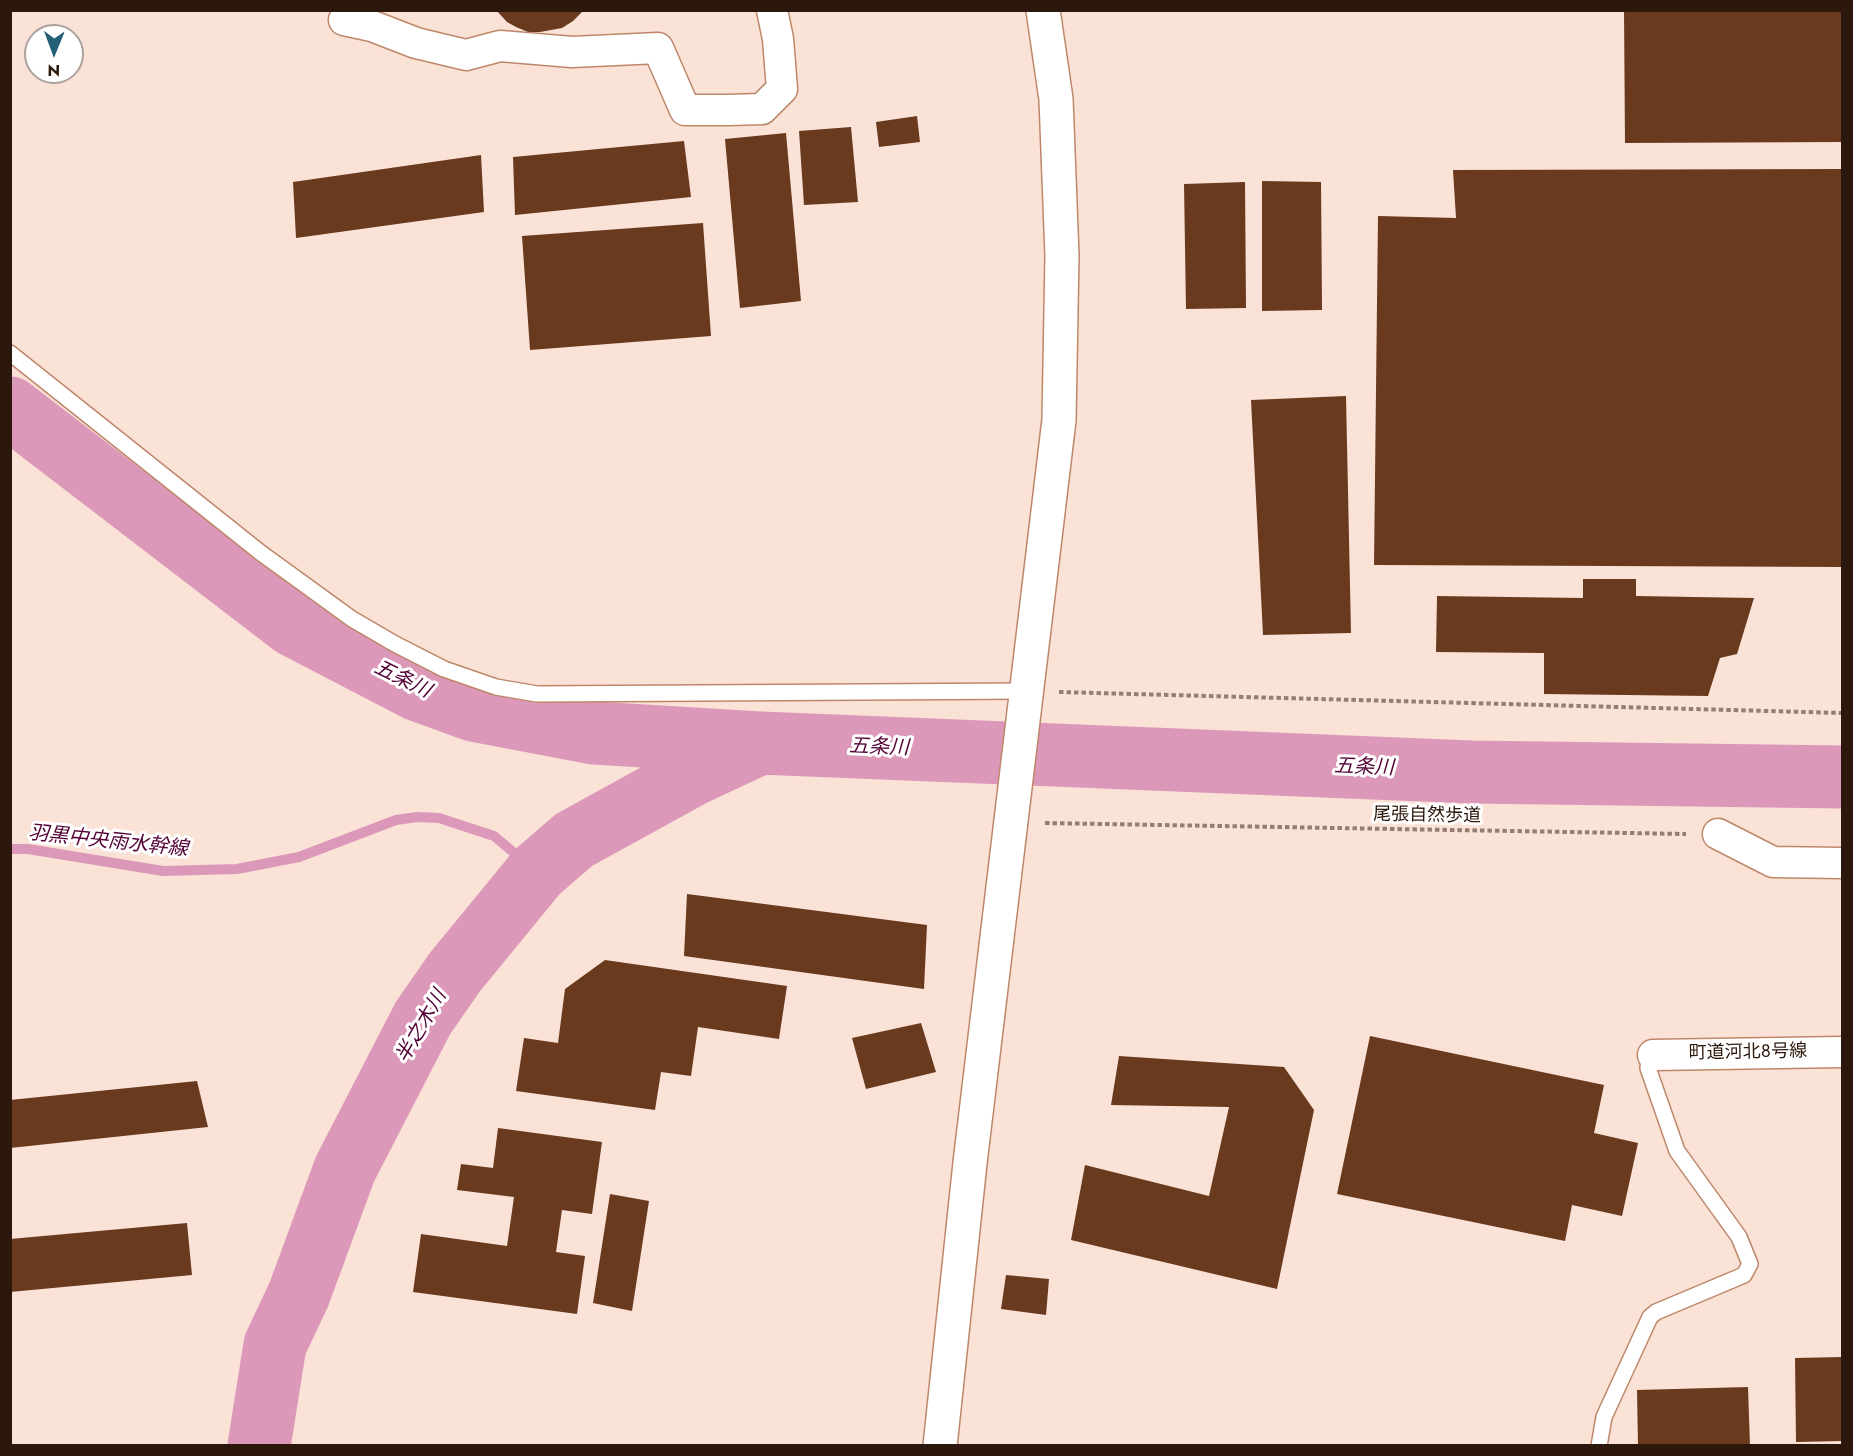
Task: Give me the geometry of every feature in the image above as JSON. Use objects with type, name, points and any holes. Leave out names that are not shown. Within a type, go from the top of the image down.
[{"type":"street","points":[[344,20],[372,26],[416,43],[466,54],[500,46],[572,52],[658,48],[685,110],[728,110],[762,109],[782,89],[778,39],[772,10]]},
{"type":"street","points":[[940,1446],[971,1152],[1059,420],[1062,256],[1057,110],[1043,10]]},
{"type":"street","points":[[1718,834],[1773,862],[1842,863]]},
{"type":"street","name":"町道河北８号線","points":[[1653,1055],[1842,1052]]},
{"type":"lane","points":[[10,353],[261,553],[352,619],[444,669],[496,687],[537,694],[1026,691]]},
{"type":"lane","points":[[1599,1446],[1604,1417],[1650,1317],[1656,1312],[1744,1275],[1750,1264],[1739,1237],[1677,1151],[1648,1068],[1649,1059],[1653,1055]]},
{"type":"path","points":[[1026,691],[1842,713]]},
{"type":"path","name":"尾張自然歩道","points":[[1011,823],[1718,834]]},
{"type":"building","points":[[496,10],[584,10],[562,28],[528,32],[507,22]]},
{"type":"building","points":[[1624,10],[1842,10],[1842,142],[1625,143]]},
{"type":"building","points":[[917,116],[920,142],[879,147],[876,122]]},
{"type":"building","points":[[851,127],[858,202],[804,205],[799,131]]},
{"type":"building","points":[[786,133],[801,301],[740,308],[725,139]]},
{"type":"building","points":[[684,141],[691,197],[515,215],[513,157]]},
{"type":"building","points":[[481,155],[484,212],[296,238],[293,182]]},
{"type":"building","points":[[1842,169],[1842,567],[1374,565],[1378,216],[1456,218],[1453,170]]},
{"type":"building","points":[[1262,181],[1321,182],[1322,310],[1262,311]]},
{"type":"building","points":[[1245,182],[1246,308],[1186,309],[1184,184]]},
{"type":"building","points":[[703,223],[711,336],[530,350],[522,236]]},
{"type":"building","points":[[1346,396],[1351,633],[1263,635],[1251,400]]},
{"type":"building","points":[[1583,579],[1636,579],[1636,596],[1754,598],[1737,654],[1720,658],[1708,696],[1544,694],[1544,653],[1436,652],[1437,596],[1583,598]]},
{"type":"building","points":[[687,894],[927,925],[924,989],[684,956]]},
{"type":"building","points":[[605,960],[787,986],[779,1039],[698,1027],[691,1076],[661,1072],[655,1110],[516,1091],[524,1038],[558,1043],[565,989]]},
{"type":"building","points":[[921,1023],[936,1072],[866,1089],[852,1038]]},
{"type":"building","points":[[1370,1036],[1604,1085],[1594,1133],[1638,1143],[1622,1216],[1572,1205],[1565,1241],[1337,1194]]},
{"type":"building","points":[[1119,1056],[1284,1067],[1314,1110],[1277,1289],[1071,1240],[1085,1165],[1209,1196],[1229,1107],[1111,1105]]},
{"type":"building","points":[[197,1081],[208,1127],[10,1148],[10,1100]]},
{"type":"building","points":[[498,1128],[602,1142],[592,1214],[562,1210],[556,1252],[585,1256],[577,1314],[413,1292],[421,1234],[507,1246],[514,1197],[457,1190],[461,1164],[493,1168]]},
{"type":"building","points":[[610,1194],[649,1201],[632,1311],[593,1303]]},
{"type":"building","points":[[187,1223],[192,1275],[10,1292],[10,1239]]},
{"type":"building","points":[[1006,1275],[1049,1279],[1046,1315],[1001,1309]]},
{"type":"building","points":[[1842,1357],[1842,1441],[1796,1442],[1795,1358]]},
{"type":"building","points":[[1748,1387],[1750,1446],[1638,1446],[1637,1390]]},
{"type":"waterway","name":"五条川","points":[[10,408],[293,625],[418,690],[473,710],[594,733],[760,743],[1471,772],[1842,777]]},
{"type":"waterway","name":"半之木川","points":[[259,1446],[275,1345],[299,1294],[345,1169],[423,1018],[455,972],[537,872],[574,840],[694,774],[754,746]]},
{"type":"waterway","name":"羽黒中央雨水幹線","points":[[10,849],[28,849],[163,871],[237,869],[299,857],[396,820],[417,817],[439,818],[494,836],[537,872]]}]
